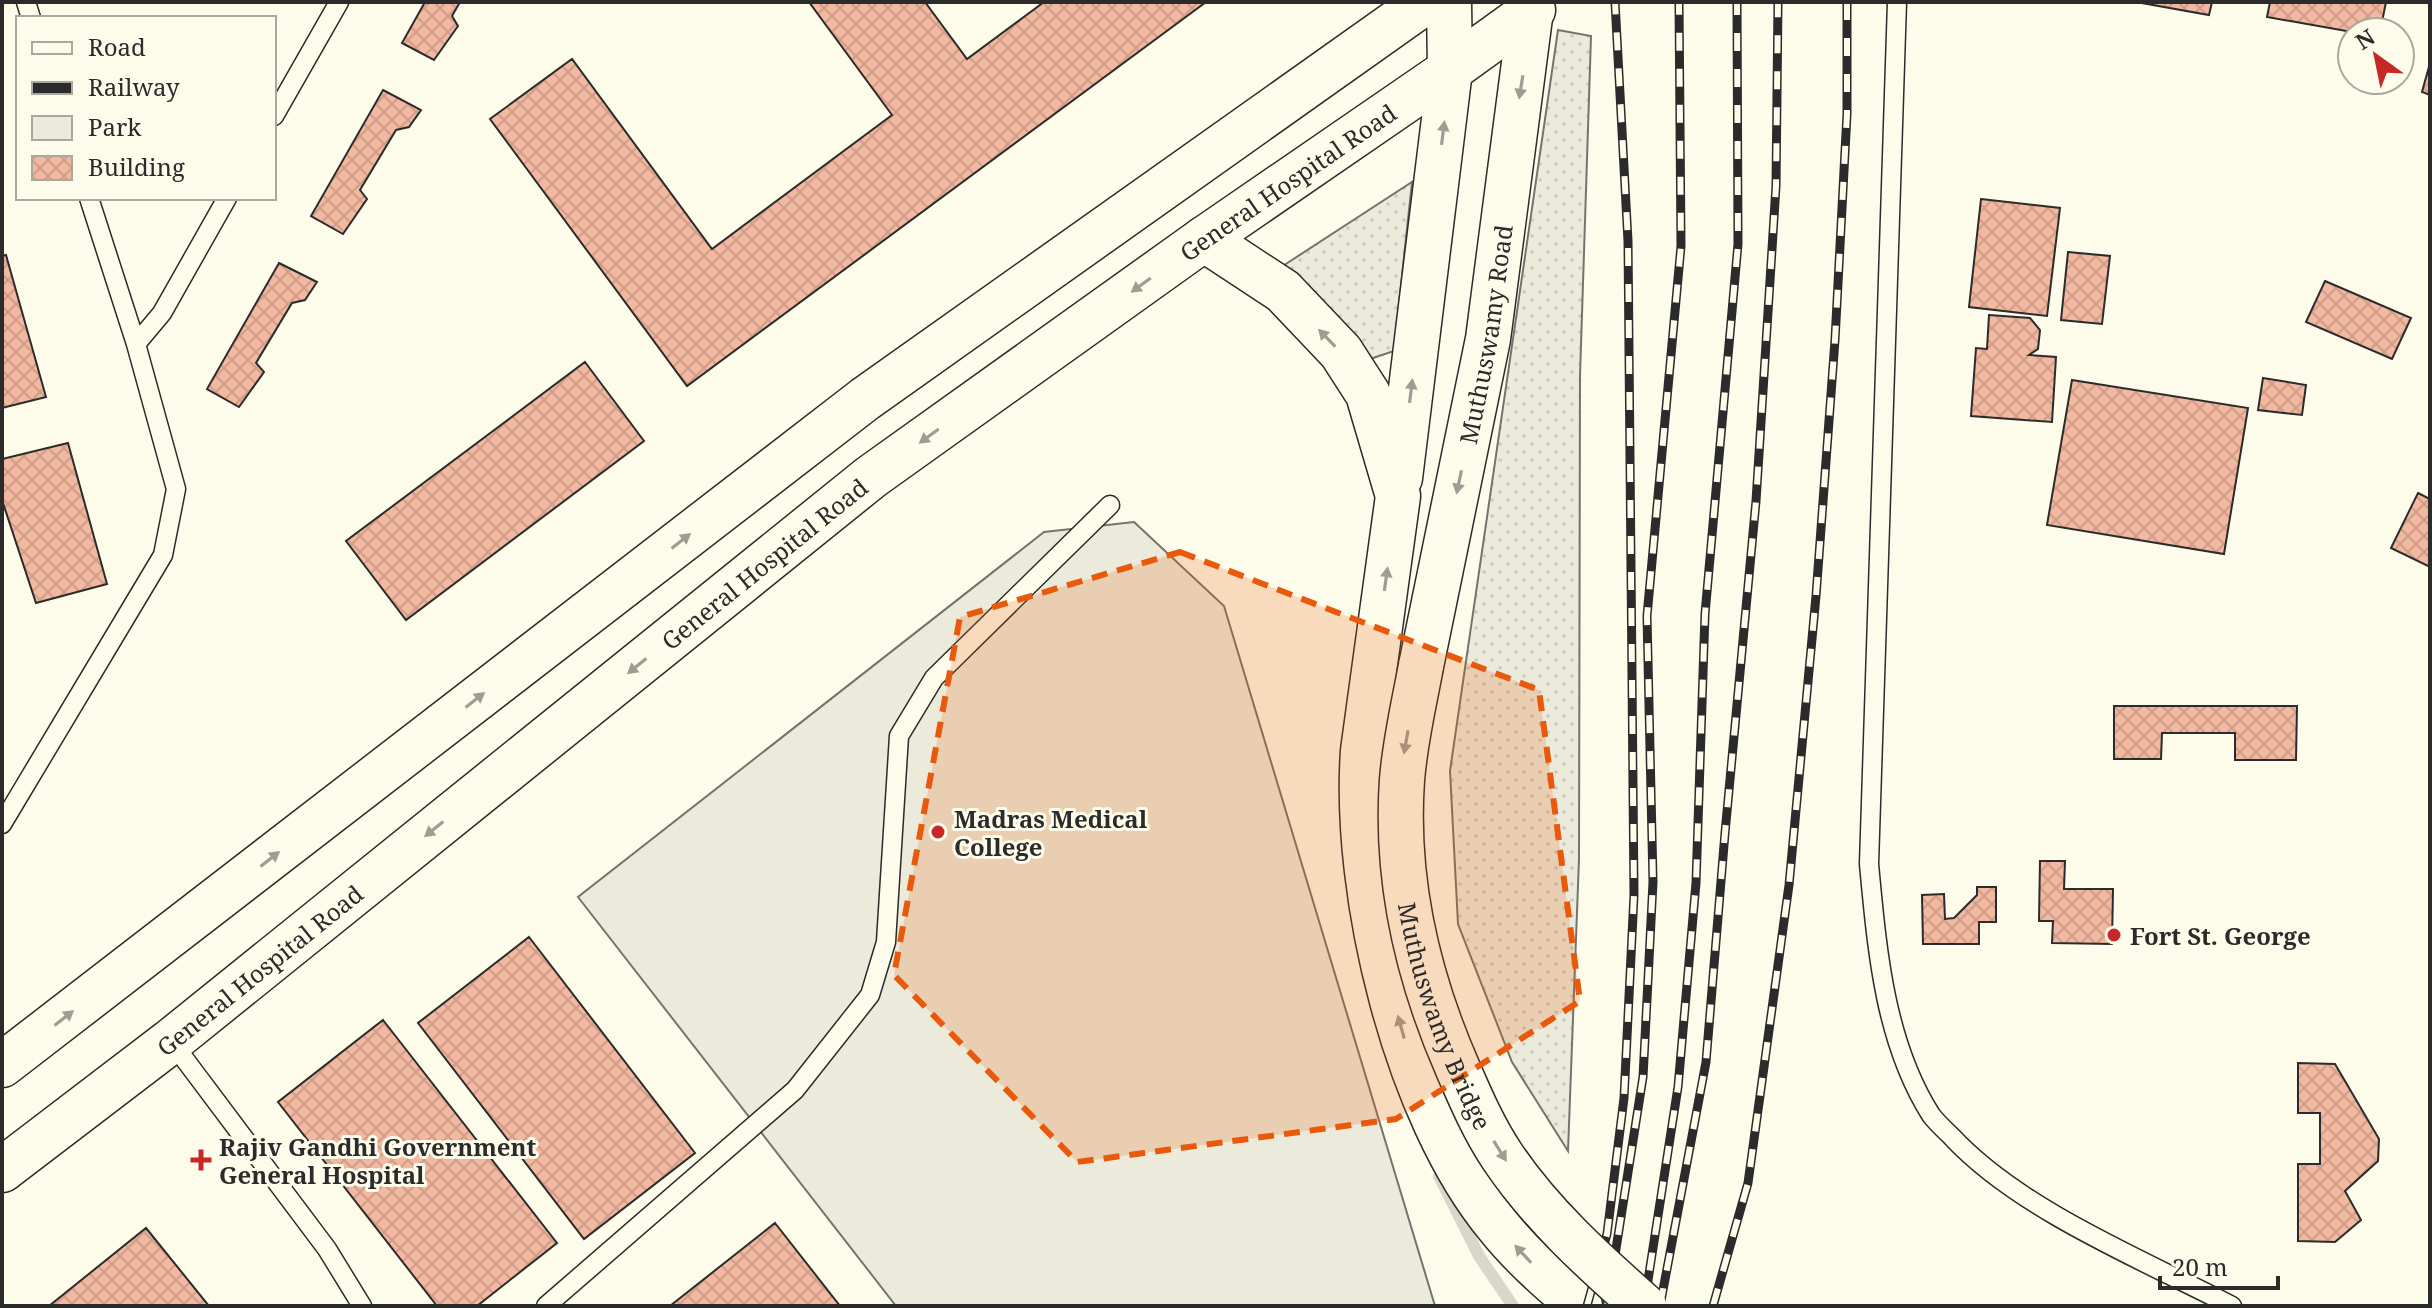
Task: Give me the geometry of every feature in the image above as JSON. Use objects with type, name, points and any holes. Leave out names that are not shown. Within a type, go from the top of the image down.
[{"type":"main road","points":[[2,1065],[865,399],[1425,2]]},
{"type":"main road","points":[[1398,496],[1450,70],[1449,2]]},
{"type":"main road","name":"General Hospital Road","points":[[2,1170],[171,1041],[871,477],[1204,239],[1450,70],[1523,5]]},
{"type":"main road","name":"Muthuswamy Road","points":[[1421,666],[1488,339],[1509,168],[1523,5]]},
{"type":"main road","points":[[1204,239],[1283,291],[1341,352],[1368,394],[1398,496]]},
{"type":"main road","name":"Muthuswamy Bridge","points":[[1398,496],[1363,751],[1360,805],[1368,885],[1377,934],[1407,1046],[1432,1111],[1469,1187],[1497,1226],[1536,1268],[1580,1306]]},
{"type":"main road","name":"Muthuswamy Bridge","points":[[1421,666],[1405,751],[1402,845],[1411,923],[1434,1009],[1472,1103],[1501,1155],[1533,1197],[1644,1306]]},
{"type":"lane","points":[[276,112],[339,2]]},
{"type":"lane","points":[[1897,2],[1869,864],[1878,958],[1892,1020],[1911,1076],[1932,1117],[1964,1151],[2004,1183],[2069,1223],[2232,1306]]},
{"type":"lane","points":[[2,824],[163,555],[176,489],[136,344],[90,200]]},
{"type":"lane","points":[[136,344],[162,313],[226,200]]},
{"type":"lane","points":[[546,1306],[795,1090],[870,995],[886,942],[899,736],[934,678],[1110,505]]},
{"type":"lane","points":[[171,1041],[327,1249],[362,1306]]},
{"type":"highlighted area","points":[[1180,552],[1539,690],[1580,1001],[1396,1119],[1077,1162],[894,975],[960,617]]},
{"type":"green space","points":[[1558,30],[1591,36],[1580,376],[1579,859],[1568,1151],[1512,1062],[1458,924],[1450,771]]},
{"type":"green space","points":[[1412,182],[1394,351],[1370,359],[1272,273]]},
{"type":"green space","points":[[1134,522],[1224,606],[1435,1306],[896,1306],[578,897],[1044,532]]},
{"type":"building","points":[[425,2],[460,2],[452,16],[458,26],[434,60],[402,43]]},
{"type":"building","points":[[809,2],[925,2],[967,59],[1044,2],[1206,2],[687,386],[490,119],[572,59],[712,249],[892,115]]},
{"type":"building","points":[[2136,2],[2212,2],[2209,15]]},
{"type":"building","points":[[2270,2],[2386,2],[2383,16],[2336,16],[2336,29],[2267,17]]},
{"type":"building","points":[[2430,63],[2430,95],[2422,92]]},
{"type":"building","points":[[383,90],[421,110],[409,127],[396,130],[360,190],[367,199],[343,234],[311,216]]},
{"type":"building","points":[[1981,199],[2060,208],[2047,316],[1969,307]]},
{"type":"building","points":[[2068,252],[2110,256],[2102,324],[2061,320]]},
{"type":"building","points":[[6,255],[46,397],[2,408],[2,256]]},
{"type":"building","points":[[279,263],[317,282],[305,300],[292,303],[256,363],[264,372],[239,407],[207,389]]},
{"type":"building","points":[[2325,281],[2411,318],[2392,359],[2306,322]]},
{"type":"building","points":[[1989,315],[2030,318],[2040,330],[2038,349],[2029,355],[2056,357],[2052,422],[1971,416],[1976,348],[1987,349]]},
{"type":"building","points":[[585,362],[644,441],[406,620],[346,541]]},
{"type":"building","points":[[2263,378],[2306,385],[2302,415],[2258,410]]},
{"type":"building","points":[[2072,380],[2248,408],[2224,554],[2047,525]]},
{"type":"building","points":[[68,443],[107,584],[36,603],[2,500],[2,459]]},
{"type":"building","points":[[2418,493],[2430,499],[2430,567],[2391,548]]},
{"type":"building","points":[[2114,706],[2297,706],[2296,760],[2235,760],[2235,733],[2162,733],[2161,759],[2114,759]]},
{"type":"building","points":[[2040,861],[2065,861],[2064,889],[2113,889],[2112,944],[2052,943],[2053,921],[2039,921]]},
{"type":"building","points":[[1977,887],[1996,887],[1996,922],[1979,922],[1979,944],[1923,944],[1922,895],[1944,894],[1945,919],[1954,918],[1977,895]]},
{"type":"building","points":[[529,937],[695,1153],[584,1239],[418,1023]]},
{"type":"building","points":[[383,1020],[557,1243],[477,1306],[437,1306],[278,1102]]},
{"type":"building","points":[[2298,1063],[2335,1064],[2379,1139],[2378,1161],[2345,1191],[2361,1220],[2335,1242],[2298,1241],[2298,1164],[2320,1164],[2320,1113],[2298,1113]]},
{"type":"building","points":[[775,1223],[840,1306],[670,1306]]},
{"type":"building","points":[[146,1228],[209,1306],[49,1306]]},
{"type":"waterway","points":[[1439,1176],[1479,1256],[1513,1306]]},
{"type":"railway","points":[[1587,1306],[1607,1234],[1624,1098],[1634,895],[1628,241],[1615,2]]},
{"type":"railway","points":[[1607,1306],[1643,1077],[1653,882],[1647,616],[1681,246],[1679,2]]},
{"type":"railway","points":[[1644,1306],[1678,1087],[1696,883],[1705,614],[1738,244],[1737,2]]},
{"type":"railway","points":[[1660,1306],[1706,1062],[1756,501],[1776,186],[1778,2]]},
{"type":"railway","points":[[1713,1306],[1748,1183],[1789,885],[1816,596],[1835,340],[1847,114],[1847,2]]},
{"type":"place","name":"Madras Medical College","points":[[938,832]]},
{"type":"place","name":"Fort St. George","points":[[2114,935]]},
{"type":"place","name":"Rajiv Gandhi Government General Hospital","points":[[201,1160]]}]
